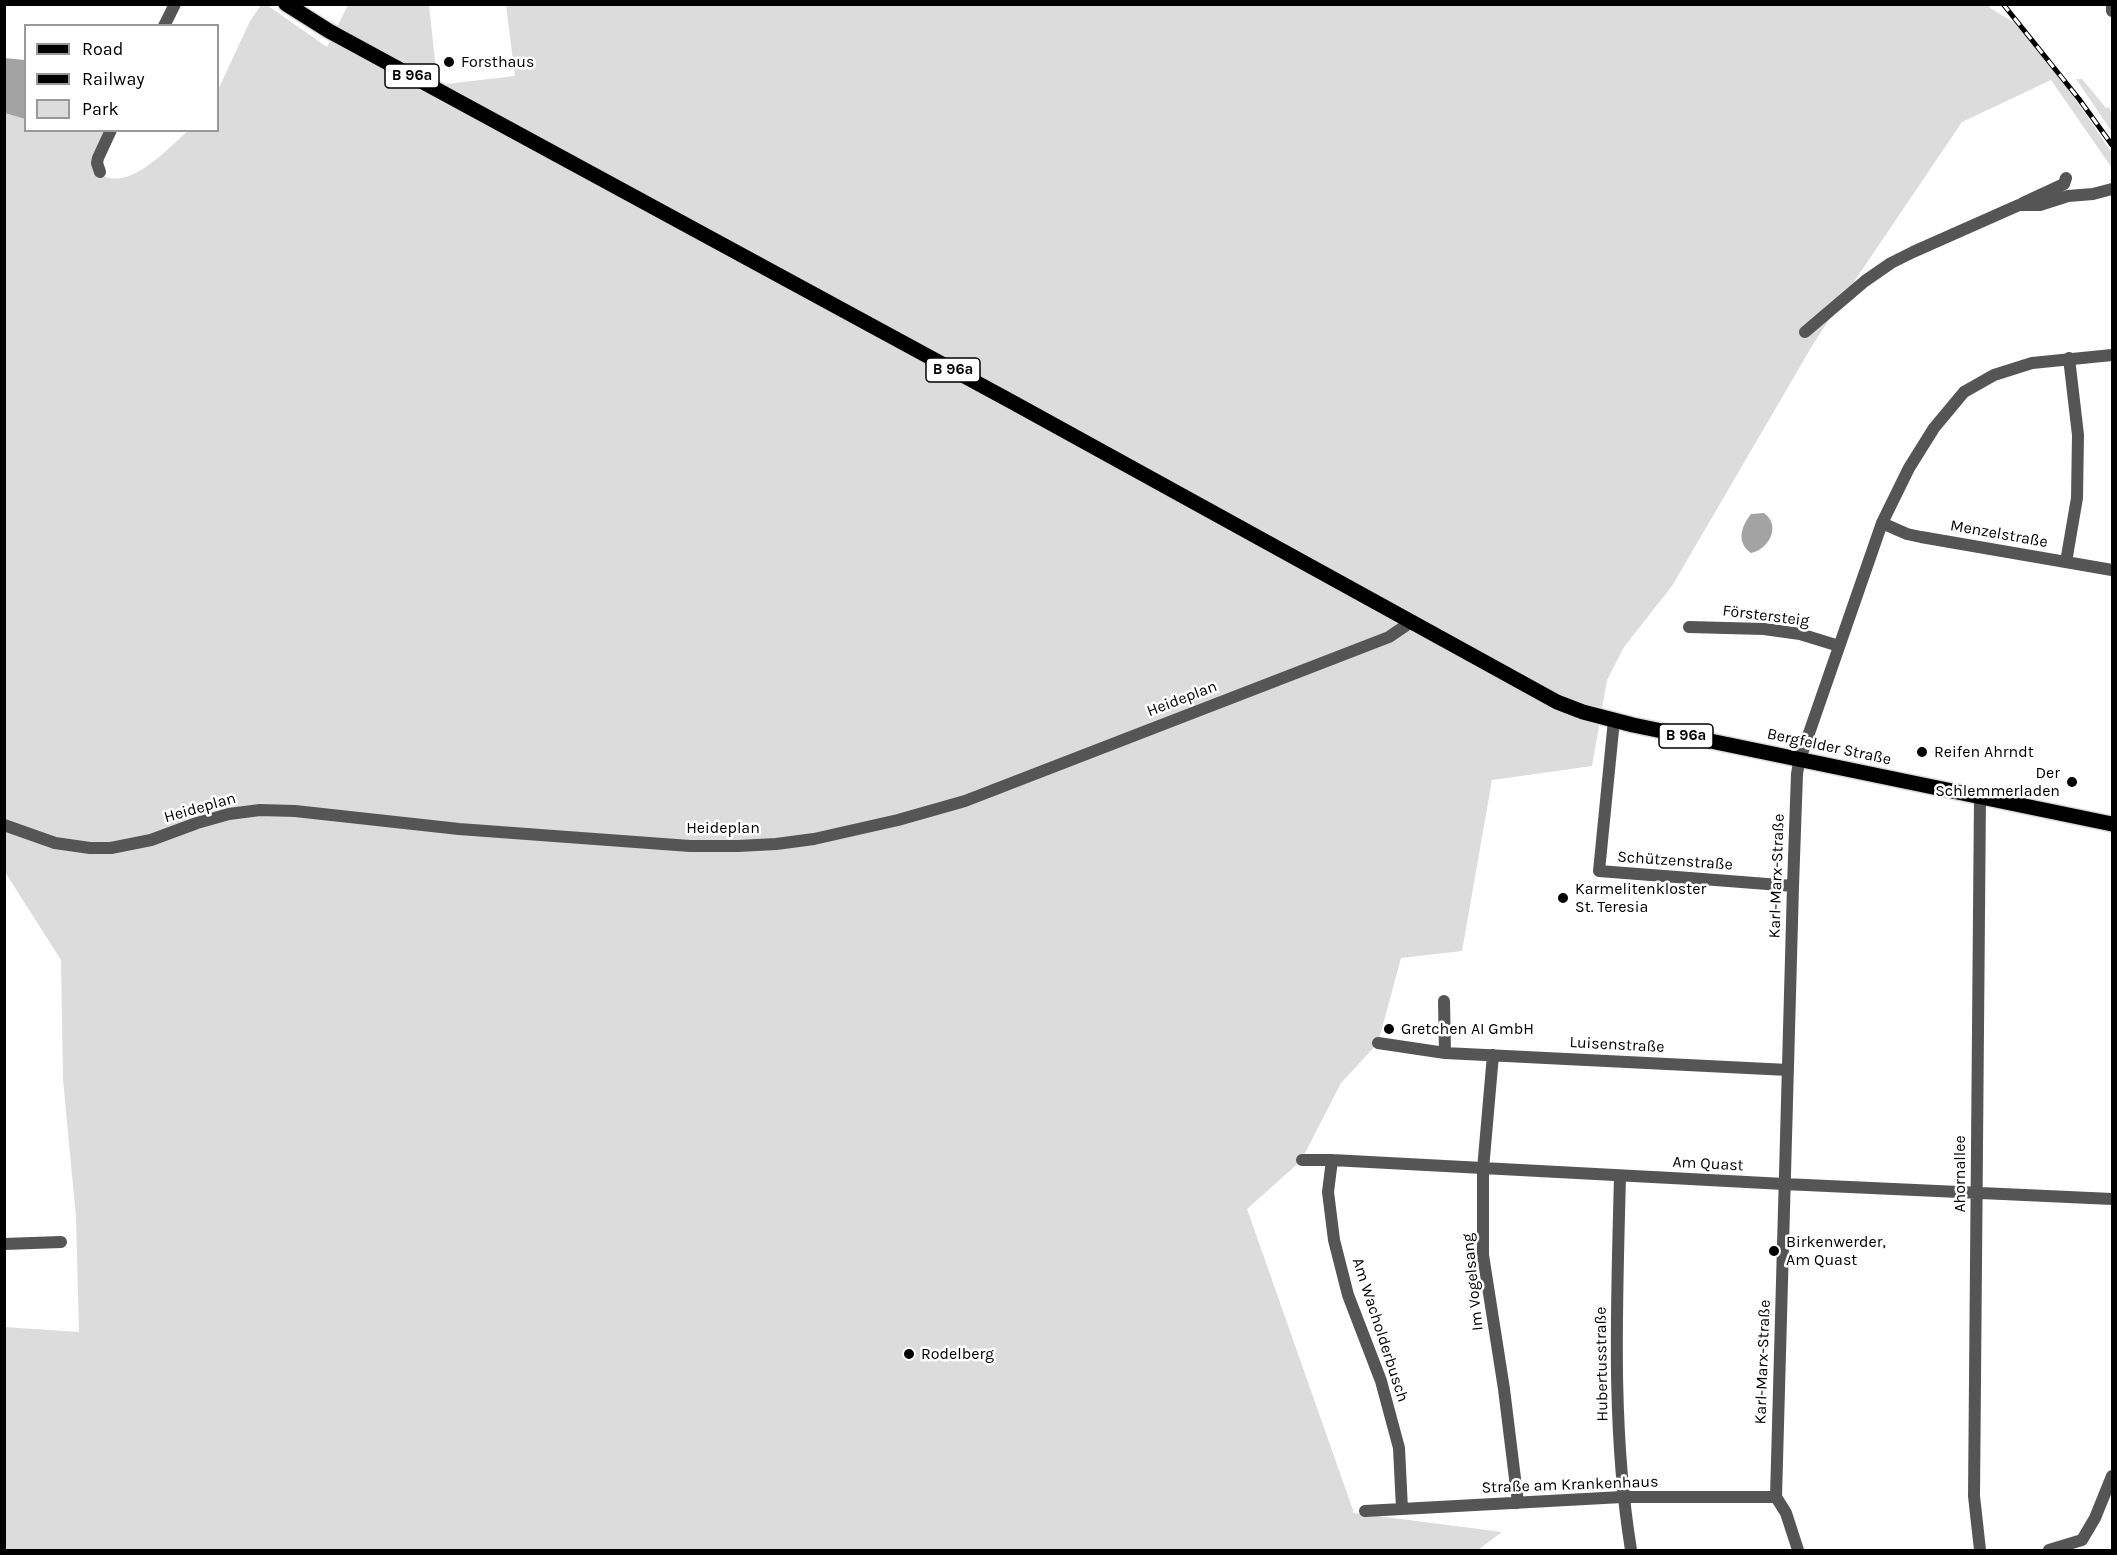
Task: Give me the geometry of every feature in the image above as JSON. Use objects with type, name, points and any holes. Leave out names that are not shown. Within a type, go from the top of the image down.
[{"type":"main road","name":"B 96a","points":[[286,4],[329,31],[1034,413],[1411,622]]},
{"type":"main road","name":"Bergfelder Straße","points":[[1411,622],[1542,695],[1573,709],[1614,720],[2112,824]]},
{"type":"street","points":[[165,24],[175,4]]},
{"type":"street","points":[[2112,4],[2112,11]]},
{"type":"street","points":[[100,172],[97,163],[110,132]]},
{"type":"street","points":[[1805,332],[1865,281],[1891,263],[2064,184],[2066,178]]},
{"type":"street","points":[[2019,205],[2040,205],[2068,196],[2093,194],[2112,189]]},
{"type":"street","name":"Karl-Marx-Straße","points":[[1798,1551],[1786,1513],[1776,1497],[1793,886],[1797,771],[1800,759],[1882,523],[1909,468],[1934,428],[1964,392],[1994,375],[2032,363],[2112,355]]},
{"type":"street","points":[[2066,562],[2077,498],[2078,435],[2069,358]]},
{"type":"street","name":"Menzelstraße","points":[[1882,523],[1907,534],[1921,537],[2112,570]]},
{"type":"street","name":"Heideplan","points":[[4,825],[55,843],[90,848],[134,844],[196,822],[260,810],[295,811],[459,829],[690,846],[747,846],[814,839],[898,820],[965,801],[1389,638],[1411,622]]},
{"type":"street","name":"Förstersteig","points":[[1689,627],[1764,629],[1800,634],[1839,646]]},
{"type":"street","name":"Schützenstraße","points":[[1614,720],[1599,872],[1793,886]]},
{"type":"street","name":"Ahornallee","points":[[1980,796],[1974,1496],[1980,1551]]},
{"type":"street","points":[[1444,1001],[1444,1053]]},
{"type":"street","name":"Luisenstraße","points":[[1378,1043],[1444,1053],[1788,1070]]},
{"type":"street","name":"Im Vogelsang","points":[[1493,1055],[1484,1169],[1483,1255],[1504,1389],[1518,1503]]},
{"type":"street","name":"Am Quast","points":[[1302,1160],[2112,1199]]},
{"type":"street","name":"Am Wacholderbusch","points":[[1332,1160],[1328,1192],[1334,1240],[1348,1295],[1381,1380],[1399,1448],[1402,1509]]},
{"type":"street","name":"Hubertusstraße","points":[[1620,1176],[1617,1337],[1622,1497],[1631,1551]]},
{"type":"street","points":[[4,1244],[61,1242]]},
{"type":"street","points":[[2049,1551],[2082,1539],[2095,1518],[2112,1476]]},
{"type":"street","name":"Straße am Krankenhaus","points":[[1365,1511],[1622,1497],[1776,1497]]},
{"type":"green space","points":[[1987,4],[2017,24],[2059,75],[2112,153],[2112,168],[2051,80],[1962,122],[1812,346],[1672,586],[1624,647],[1607,680],[1592,766],[1492,780],[1462,951],[1401,958],[1378,1043],[1341,1083],[1305,1153],[1295,1166],[1247,1209],[1354,1513],[1502,1532],[1478,1550],[5,1550],[4,1327],[79,1332],[76,1217],[63,1079],[61,960],[5,872],[5,113],[24,119],[24,132],[111,132],[98,158],[104,176],[115,179],[126,177],[149,165],[187,132],[219,132],[219,88],[250,21],[261,5],[267,5],[327,47],[348,5],[429,5],[437,79],[446,84],[515,76],[506,5]]},
{"type":"green space","points":[[2076,79],[2082,79],[2106,108],[2109,107],[2112,115],[2112,132]]},
{"type":"shaded area","points":[[4,58],[24,60],[24,119],[5,113]]},
{"type":"shaded area","points":[[1764,513],[1772,524],[1771,536],[1763,547],[1751,553],[1743,544],[1743,529],[1751,514]]},
{"type":"railway","points":[[2003,4],[2079,99],[2112,145]]},
{"type":"place","name":"Forsthaus","points":[[449,62]]},
{"type":"place","name":"Reifen Ahrndt","points":[[1922,752]]},
{"type":"place","name":"Der Schlemmerladen","points":[[2072,782]]},
{"type":"place","name":"Karmelitenkloster St. Teresia","points":[[1563,898]]},
{"type":"place","name":"Gretchen AI GmbH","points":[[1389,1029]]},
{"type":"place","name":"Birkenwerder, Am Quast","points":[[1774,1251]]},
{"type":"place","name":"Rodelberg","points":[[909,1354]]}]
